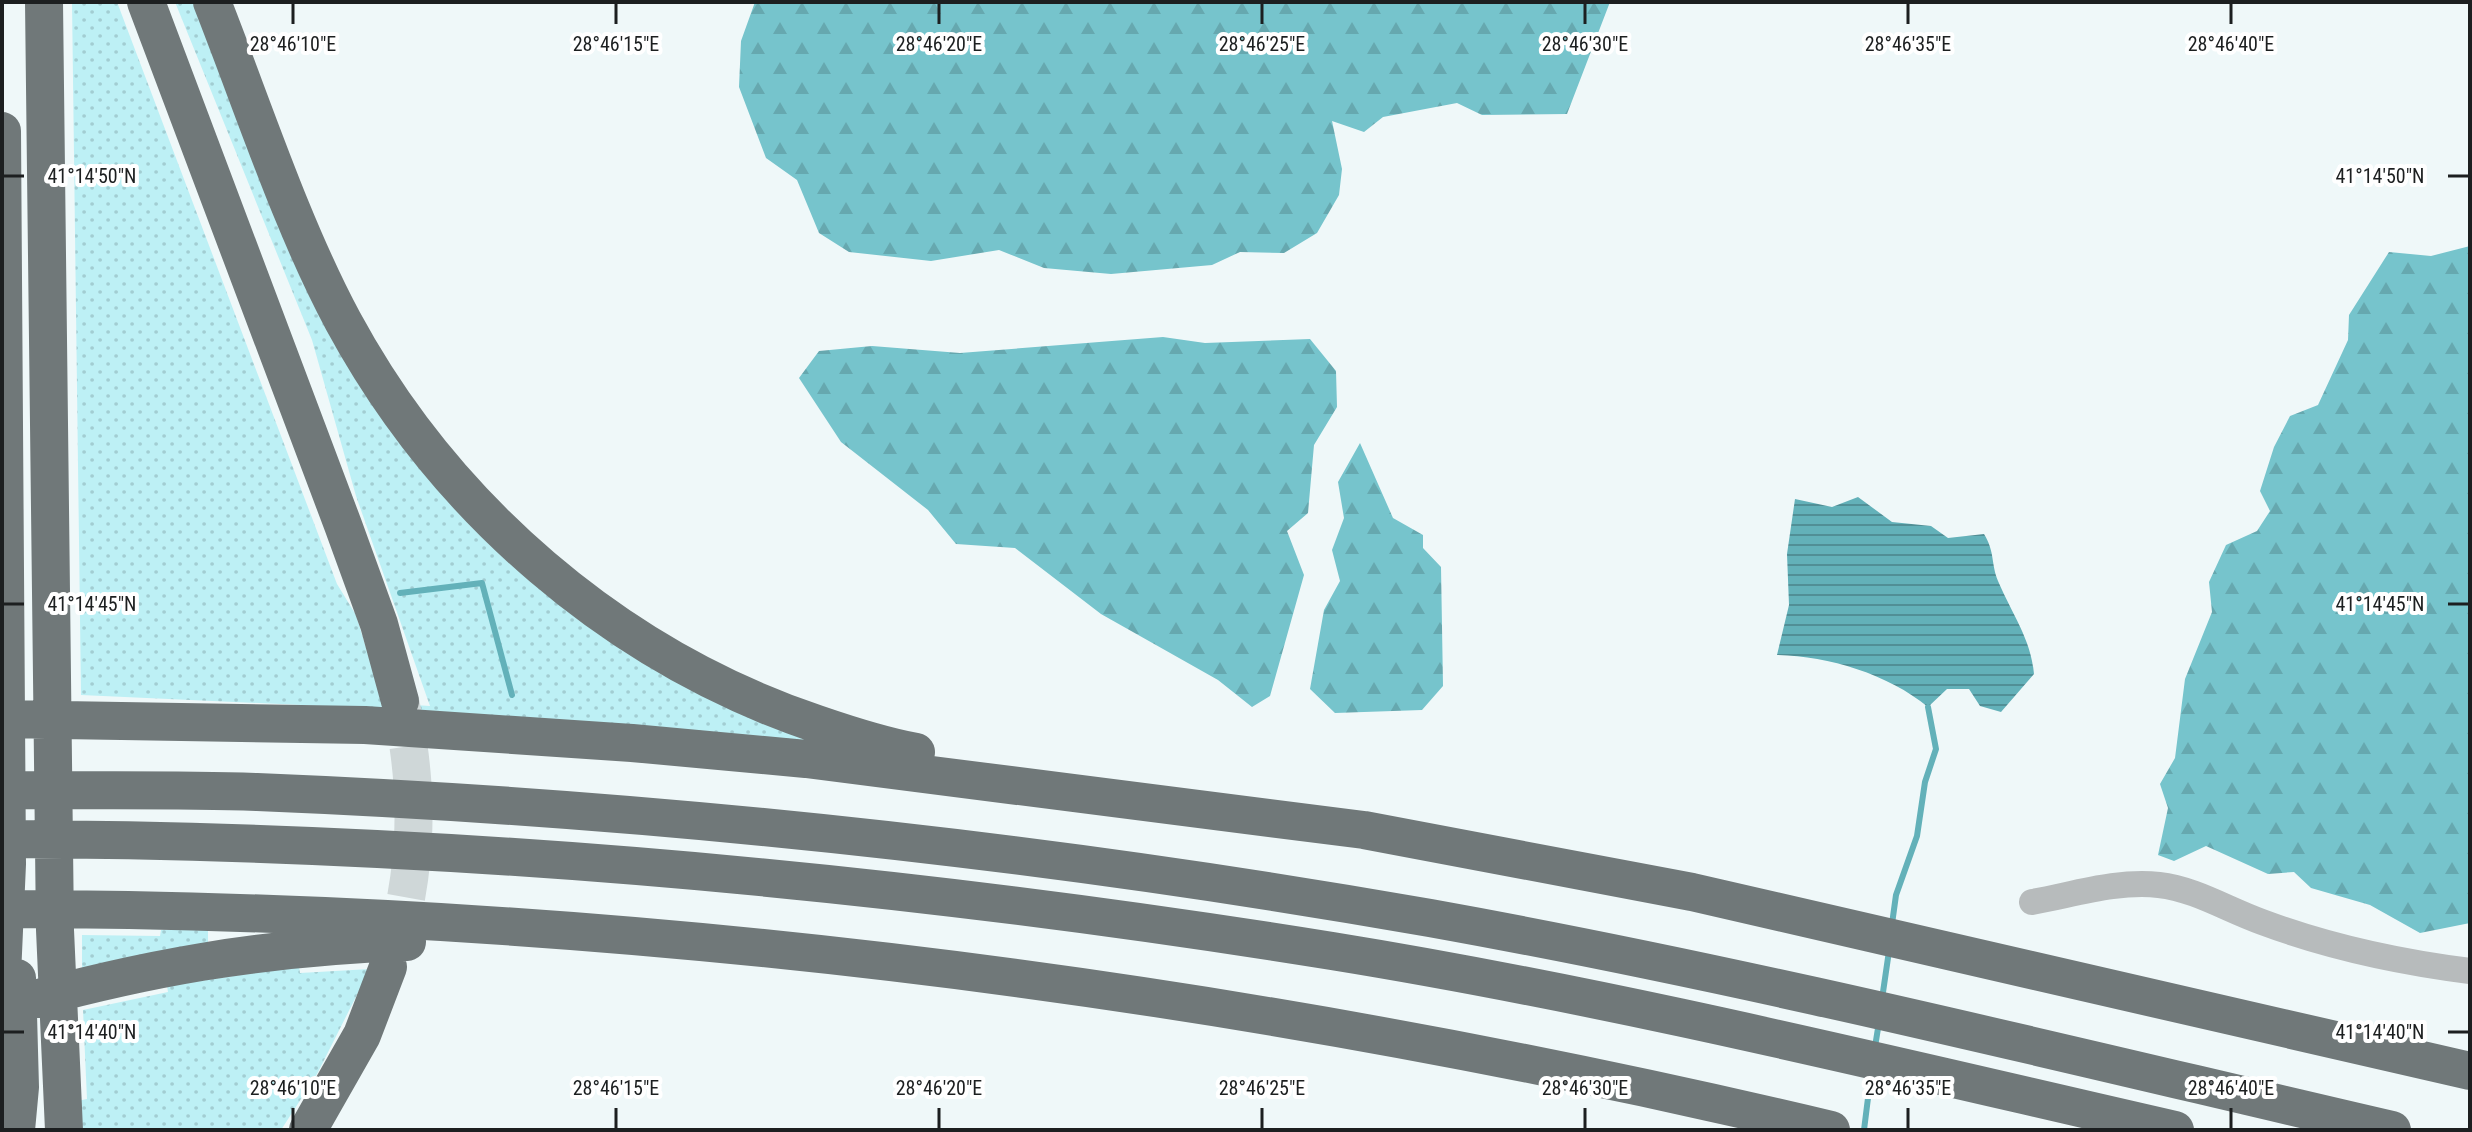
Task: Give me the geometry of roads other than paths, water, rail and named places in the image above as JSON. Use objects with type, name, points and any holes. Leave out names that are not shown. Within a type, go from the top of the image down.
[{"type":"highway","points":[[44,2],[57,1020],[64,1130]]},
{"type":"highway","points":[[146,2],[379,624],[400,701]]},
{"type":"highway","points":[[212,2],[322,277],[373,371],[437,462],[513,542],[569,590],[651,645],[731,690],[851,735],[907,750],[1267,807],[1364,830],[1692,892],[2470,1071]]},
{"type":"highway","points":[[2,131],[2,975]]},
{"type":"highway","points":[[2,719],[365,725],[806,759],[1364,830]]},
{"type":"highway","points":[[2,790],[349,797],[714,822],[1060,860],[1346,904],[1631,958],[2392,1130]]},
{"type":"highway","points":[[4,851],[138,841],[432,849],[748,873],[1027,905],[1335,952],[1642,1009],[2175,1130]]},
{"type":"highway","points":[[4,851],[17,959],[20,1087],[16,1130]]},
{"type":"highway","points":[[2,909],[140,910],[526,927],[833,957],[1006,978],[1320,1027],[1624,1084],[1831,1130]]},
{"type":"highway","points":[[2,1008],[137,973],[284,949],[406,942],[685,957],[833,957]]},
{"type":"highway","points":[[308,1130],[362,1035],[388,967]]},
{"type":"highway","points":[[53,1130],[52,1043],[57,1020]]},
{"type":"street","points":[[2032,902],[2133,884],[2156,884],[2192,893],[2262,923],[2394,961],[2470,971]]},
{"type":"waterway","points":[[400,593],[482,583],[512,695]]},
{"type":"waterway","points":[[1892,924],[1896,895],[1917,836],[1925,782],[1936,749],[1928,707]]},
{"type":"waterway","points":[[1882,999],[1889,951]]},
{"type":"waterway","points":[[1875,1047],[1879,1022]]},
{"type":"waterway","points":[[1864,1130],[1871,1074]]},
{"type":"tunnel","points":[[393,953],[407,890],[413,828],[411,765],[400,701]]}]
